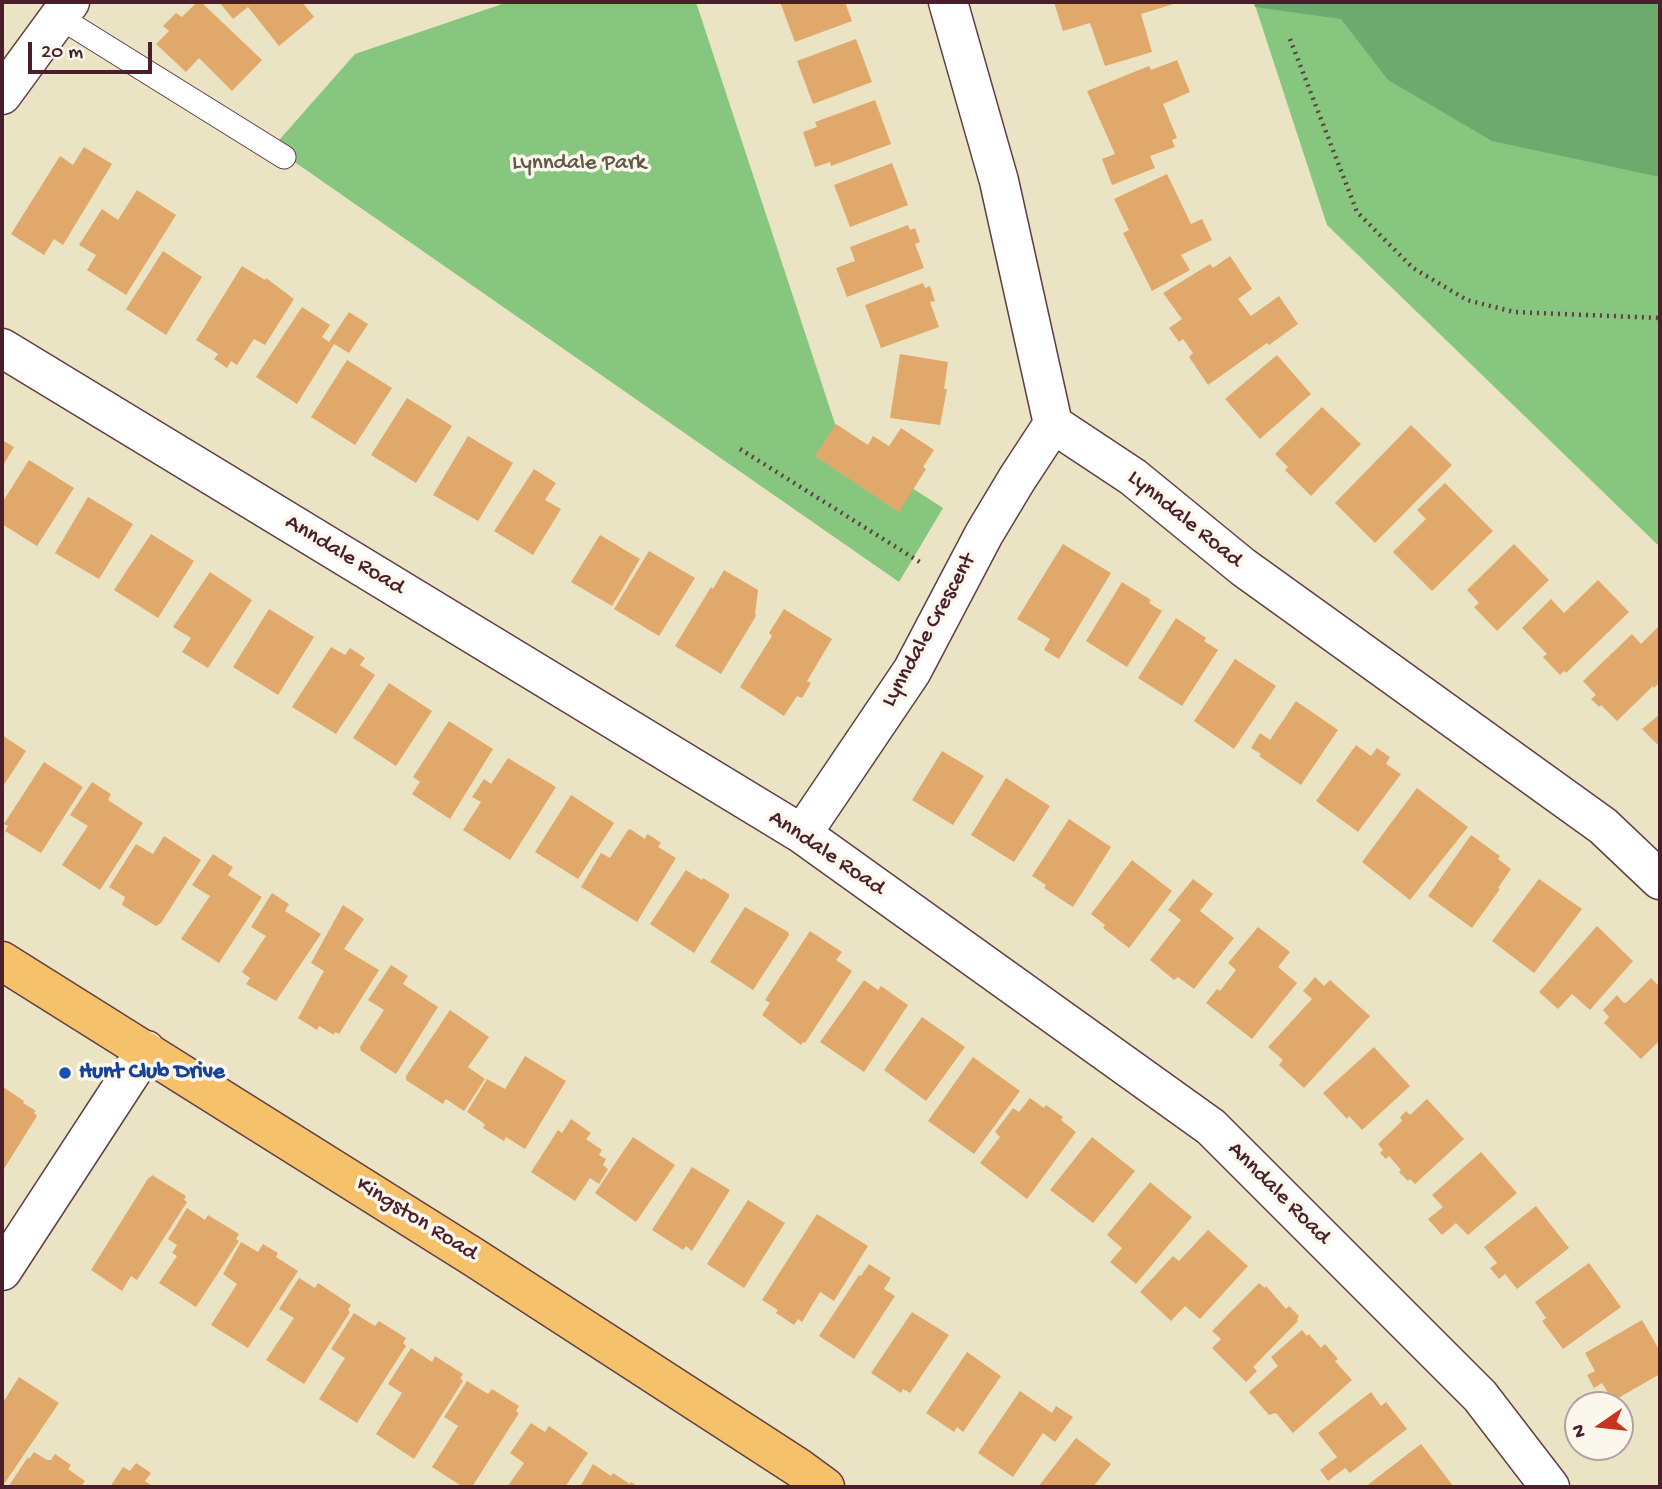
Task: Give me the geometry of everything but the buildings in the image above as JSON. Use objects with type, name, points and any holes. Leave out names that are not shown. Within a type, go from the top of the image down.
[{"type":"main road","name":"Kingston Road","points":[[2,961],[475,1258],[825,1487]]},
{"type":"street","points":[[948,2],[999,181],[1053,424]]},
{"type":"street","points":[[2,95],[64,9]]},
{"type":"street","name":"Anndale Road","points":[[2,348],[802,834],[1211,1127],[1480,1396],[1549,1487]]},
{"type":"street","name":"Lynndale Crescent","points":[[802,834],[912,671],[956,585],[1017,479],[1053,424]]},
{"type":"street","name":"Lynndale Road","points":[[1053,424],[1133,477],[1243,567],[1603,826],[1660,880]]},
{"type":"street","points":[[2,1270],[146,1051]]},
{"type":"lane","points":[[64,9],[284,157]]},
{"type":"path","points":[[1290,39],[1357,212],[1413,268],[1467,300],[1514,312],[1660,318]]},
{"type":"path","points":[[740,449],[956,585]]},
{"type":"green space","name":"Lynndale Park","points":[[508,2],[696,2],[841,442],[943,508],[899,582],[273,147],[355,54]]},
{"type":"green space","points":[[1254,2],[1660,2],[1660,547],[1327,225]]},
{"type":"green space","points":[[1254,2],[1660,2],[1660,177],[1492,141],[1388,80],[1341,19],[1255,7]]},
{"type":"place","name":"Hunt Club Drive","points":[[65,1073]]}]
